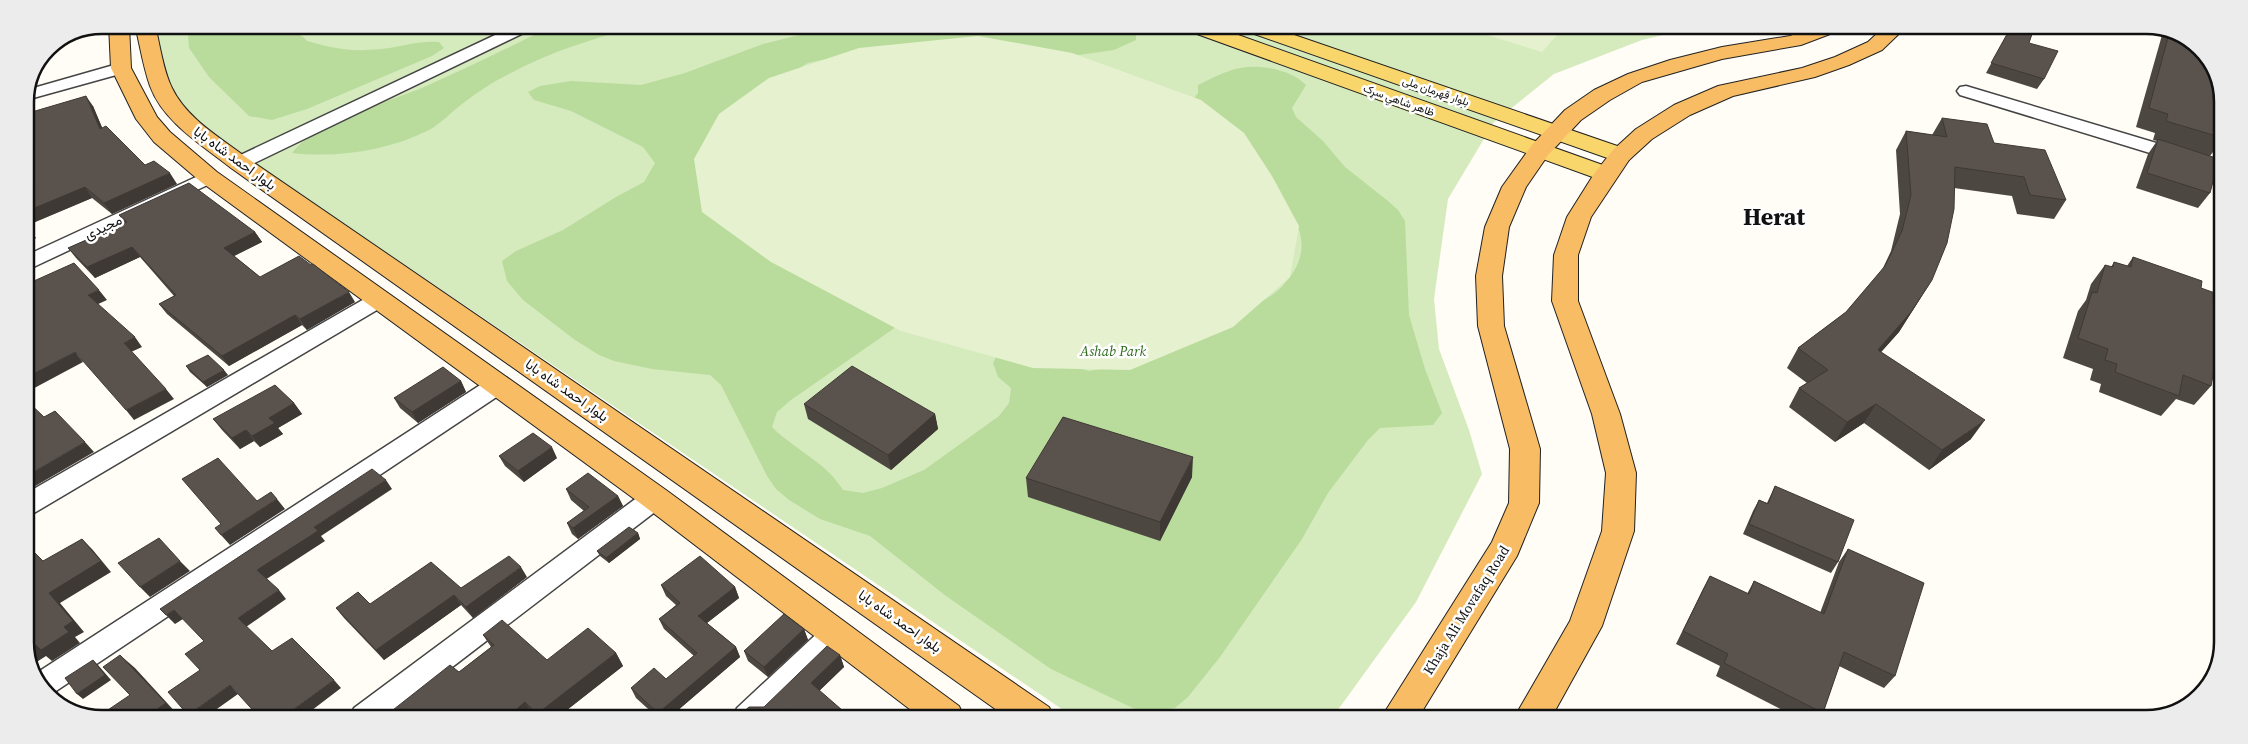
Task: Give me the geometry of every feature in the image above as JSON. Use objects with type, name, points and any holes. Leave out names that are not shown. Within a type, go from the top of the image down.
[{"type":"highway","name":"بلوار احمد شاه بابا","points":[[119,34],[121,68],[147,119],[162,137],[209,177],[656,498],[936,710]]},
{"type":"highway","name":"بلوار احمد شاه بابا","points":[[147,34],[161,87],[174,108],[190,125],[239,163],[1025,710]]},
{"type":"highway","name":"Khaja Ali Movafaq Road","points":[[1404,710],[1506,547],[1524,503],[1525,448],[1491,326],[1488,276],[1498,227],[1514,187],[1548,141],[1572,115],[1602,95],[1635,78],[1677,64],[1722,53],[1794,41],[1812,34]]},
{"type":"highway","points":[[1537,710],[1585,626],[1618,531],[1622,473],[1606,414],[1565,301],[1566,255],[1579,216],[1614,165],[1644,134],[1682,110],[1726,91],[1808,73],[1842,61],[1875,46],[1888,34]]},
{"type":"main road","name":"ظاهر شاهي سړک","points":[[1218,34],[1548,141],[1614,165]]},
{"type":"main road","name":"بلوار قهرمان ملی","points":[[1271,34],[1548,141]]},
{"type":"street","points":[[239,163],[509,34]]},
{"type":"street","points":[[35,92],[121,68]]},
{"type":"street","points":[[1966,91],[2214,167]]},
{"type":"street","name":"مجیدی","points":[[34,260],[209,177]]},
{"type":"street","points":[[34,501],[380,299]]},
{"type":"street","points":[[47,682],[499,384]]},
{"type":"street","points":[[373,710],[656,498]]},
{"type":"street","points":[[754,710],[835,634]]},
{"type":"green space","name":"Ashab Park","points":[[154,34],[1667,34],[1642,40],[1554,74],[1494,122],[1448,199],[1434,299],[1439,349],[1469,430],[1482,474],[1416,602],[1338,710],[1063,710],[229,146],[194,119],[167,83]]},
{"type":"green space","points":[[188,34],[297,34],[307,41],[352,50],[381,49],[432,42],[439,42],[444,48],[432,56],[307,109],[272,120],[249,116],[209,77],[189,48]]},
{"type":"green space","points":[[535,34],[612,34],[539,59],[501,78],[473,96],[434,127],[397,143],[380,148],[344,153],[292,153],[317,131],[334,122],[424,87]]},
{"type":"green space","points":[[803,34],[1136,34],[1136,40],[1114,50],[1071,56],[854,53],[808,63],[786,76],[896,327],[791,400],[777,412],[772,427],[819,464],[836,480],[843,490],[863,493],[882,488],[924,470],[999,416],[1009,403],[1011,388],[998,377],[993,363],[999,351],[1036,356],[1089,371],[1107,368],[1241,312],[1259,303],[1281,288],[1291,276],[1299,261],[1302,245],[1299,229],[1295,221],[1192,101],[1198,93],[1198,85],[1235,69],[1249,67],[1276,69],[1293,75],[1306,85],[1292,108],[1296,117],[1323,141],[1345,167],[1398,210],[1405,221],[1409,315],[1425,369],[1442,413],[1433,425],[1380,428],[1368,440],[1328,493],[1302,539],[1220,657],[1188,697],[1175,708],[1137,710],[1051,669],[946,596],[870,536],[820,519],[789,500],[776,489],[767,476],[721,385],[710,375],[652,369],[614,361],[599,355],[575,340],[523,300],[507,281],[502,261],[516,251],[563,230],[644,182],[655,163],[643,147],[571,111],[534,100],[528,92],[540,86],[571,81],[641,85],[685,73],[763,44]]},
{"type":"green space","points":[[1484,34],[1558,34],[1542,52]]},
{"type":"green space","points":[[978,36],[1072,53],[1201,100],[1244,133],[1272,176],[1299,226],[1290,277],[1233,327],[1130,370],[1033,368],[901,331],[771,262],[702,212],[694,159],[719,114],[769,78],[859,48]]},
{"type":"building","points":[[2007,34],[2032,34],[2029,43],[2058,51],[2044,79],[1991,63]]},
{"type":"building","points":[[2168,38],[2184,45],[2194,54],[2200,60],[2211,80],[2214,97],[2214,135],[2166,121],[2168,114],[2149,108]]},
{"type":"building","points":[[86,96],[100,129],[106,126],[145,165],[154,161],[170,173],[104,203],[85,187],[34,208],[34,111]]},
{"type":"building","points":[[1942,118],[1987,124],[1994,143],[2045,150],[2066,200],[2030,195],[2024,177],[1955,167],[1954,209],[1947,243],[1932,280],[1911,312],[1878,350],[1985,420],[1942,450],[1876,404],[1847,422],[1799,388],[1828,370],[1798,348],[1846,312],[1885,266],[1902,231],[1911,195],[1906,131],[1947,137]]},
{"type":"building","points":[[2158,139],[2214,157],[2214,178],[2210,193],[2147,173]]},
{"type":"building","points":[[189,183],[255,232],[224,248],[260,277],[299,256],[311,265],[313,264],[349,292],[300,319],[295,315],[222,356],[159,304],[176,295],[132,247],[87,267],[68,248],[127,222],[119,215]]},
{"type":"building","points":[[2133,257],[2202,281],[2201,288],[2214,293],[2214,370],[2211,386],[2183,375],[2179,396],[2115,372],[2117,364],[2105,360],[2108,349],[2078,338],[2092,292],[2097,293],[2105,265],[2113,267],[2114,262],[2131,267]]},
{"type":"building","points":[[74,263],[99,290],[88,295],[135,337],[124,343],[166,389],[126,410],[75,352],[34,373],[34,281]]},
{"type":"building","points":[[208,355],[224,370],[203,382],[186,366]]},
{"type":"building","points":[[852,366],[935,414],[888,455],[804,404]]},
{"type":"building","points":[[443,367],[461,381],[412,412],[394,398]]},
{"type":"building","points":[[275,385],[294,403],[269,418],[275,423],[252,436],[246,430],[232,438],[213,419]]},
{"type":"building","points":[[34,408],[44,417],[55,411],[85,442],[34,472]]},
{"type":"building","points":[[1063,417],[1193,457],[1160,522],[1026,478]]},
{"type":"building","points":[[533,433],[552,447],[518,471],[499,456]]},
{"type":"building","points":[[218,458],[257,501],[271,492],[277,499],[221,535],[215,528],[221,524],[182,479]]},
{"type":"building","points":[[372,469],[386,480],[314,527],[318,531],[257,570],[279,590],[238,618],[272,651],[292,638],[334,680],[293,710],[253,710],[230,685],[195,710],[184,710],[168,692],[200,670],[185,654],[204,641],[174,610],[166,615],[160,609]]},
{"type":"building","points":[[588,473],[618,496],[573,528],[567,523],[589,507],[566,489]]},
{"type":"building","points":[[1775,486],[1854,520],[1838,562],[1749,524],[1759,500],[1768,504]]},
{"type":"building","points":[[629,527],[638,533],[606,558],[597,551]]},
{"type":"building","points":[[159,538],[180,561],[140,587],[118,563]]},
{"type":"building","points":[[82,539],[101,561],[49,593],[73,621],[64,627],[69,632],[41,650],[36,645],[34,646],[34,552],[43,561]]},
{"type":"building","points":[[1848,549],[1924,583],[1895,676],[1844,652],[1824,710],[1817,710],[1724,663],[1728,654],[1683,631],[1710,576],[1749,594],[1754,581],[1824,614]]},
{"type":"building","points":[[509,556],[521,567],[466,607],[454,595],[376,650],[336,608],[358,592],[370,604],[431,562],[461,588]]},
{"type":"building","points":[[700,556],[735,587],[698,616],[736,647],[662,710],[655,710],[631,688],[654,668],[666,679],[697,653],[659,619],[680,603],[661,585]]},
{"type":"building","points":[[784,614],[804,629],[764,667],[744,651]]},
{"type":"building","points":[[502,620],[547,660],[588,628],[616,653],[542,710],[533,710],[525,702],[515,710],[393,710],[450,665],[459,672],[494,645],[483,635]]},
{"type":"building","points":[[827,646],[840,655],[811,683],[842,710],[746,710],[749,707],[764,707]]},
{"type":"building","points":[[120,655],[166,703],[156,710],[108,710],[130,695],[103,667]]},
{"type":"building","points":[[93,660],[105,675],[77,694],[65,678]]},
{"type":"district","name":"Herat","points":[[1774,217]]}]
